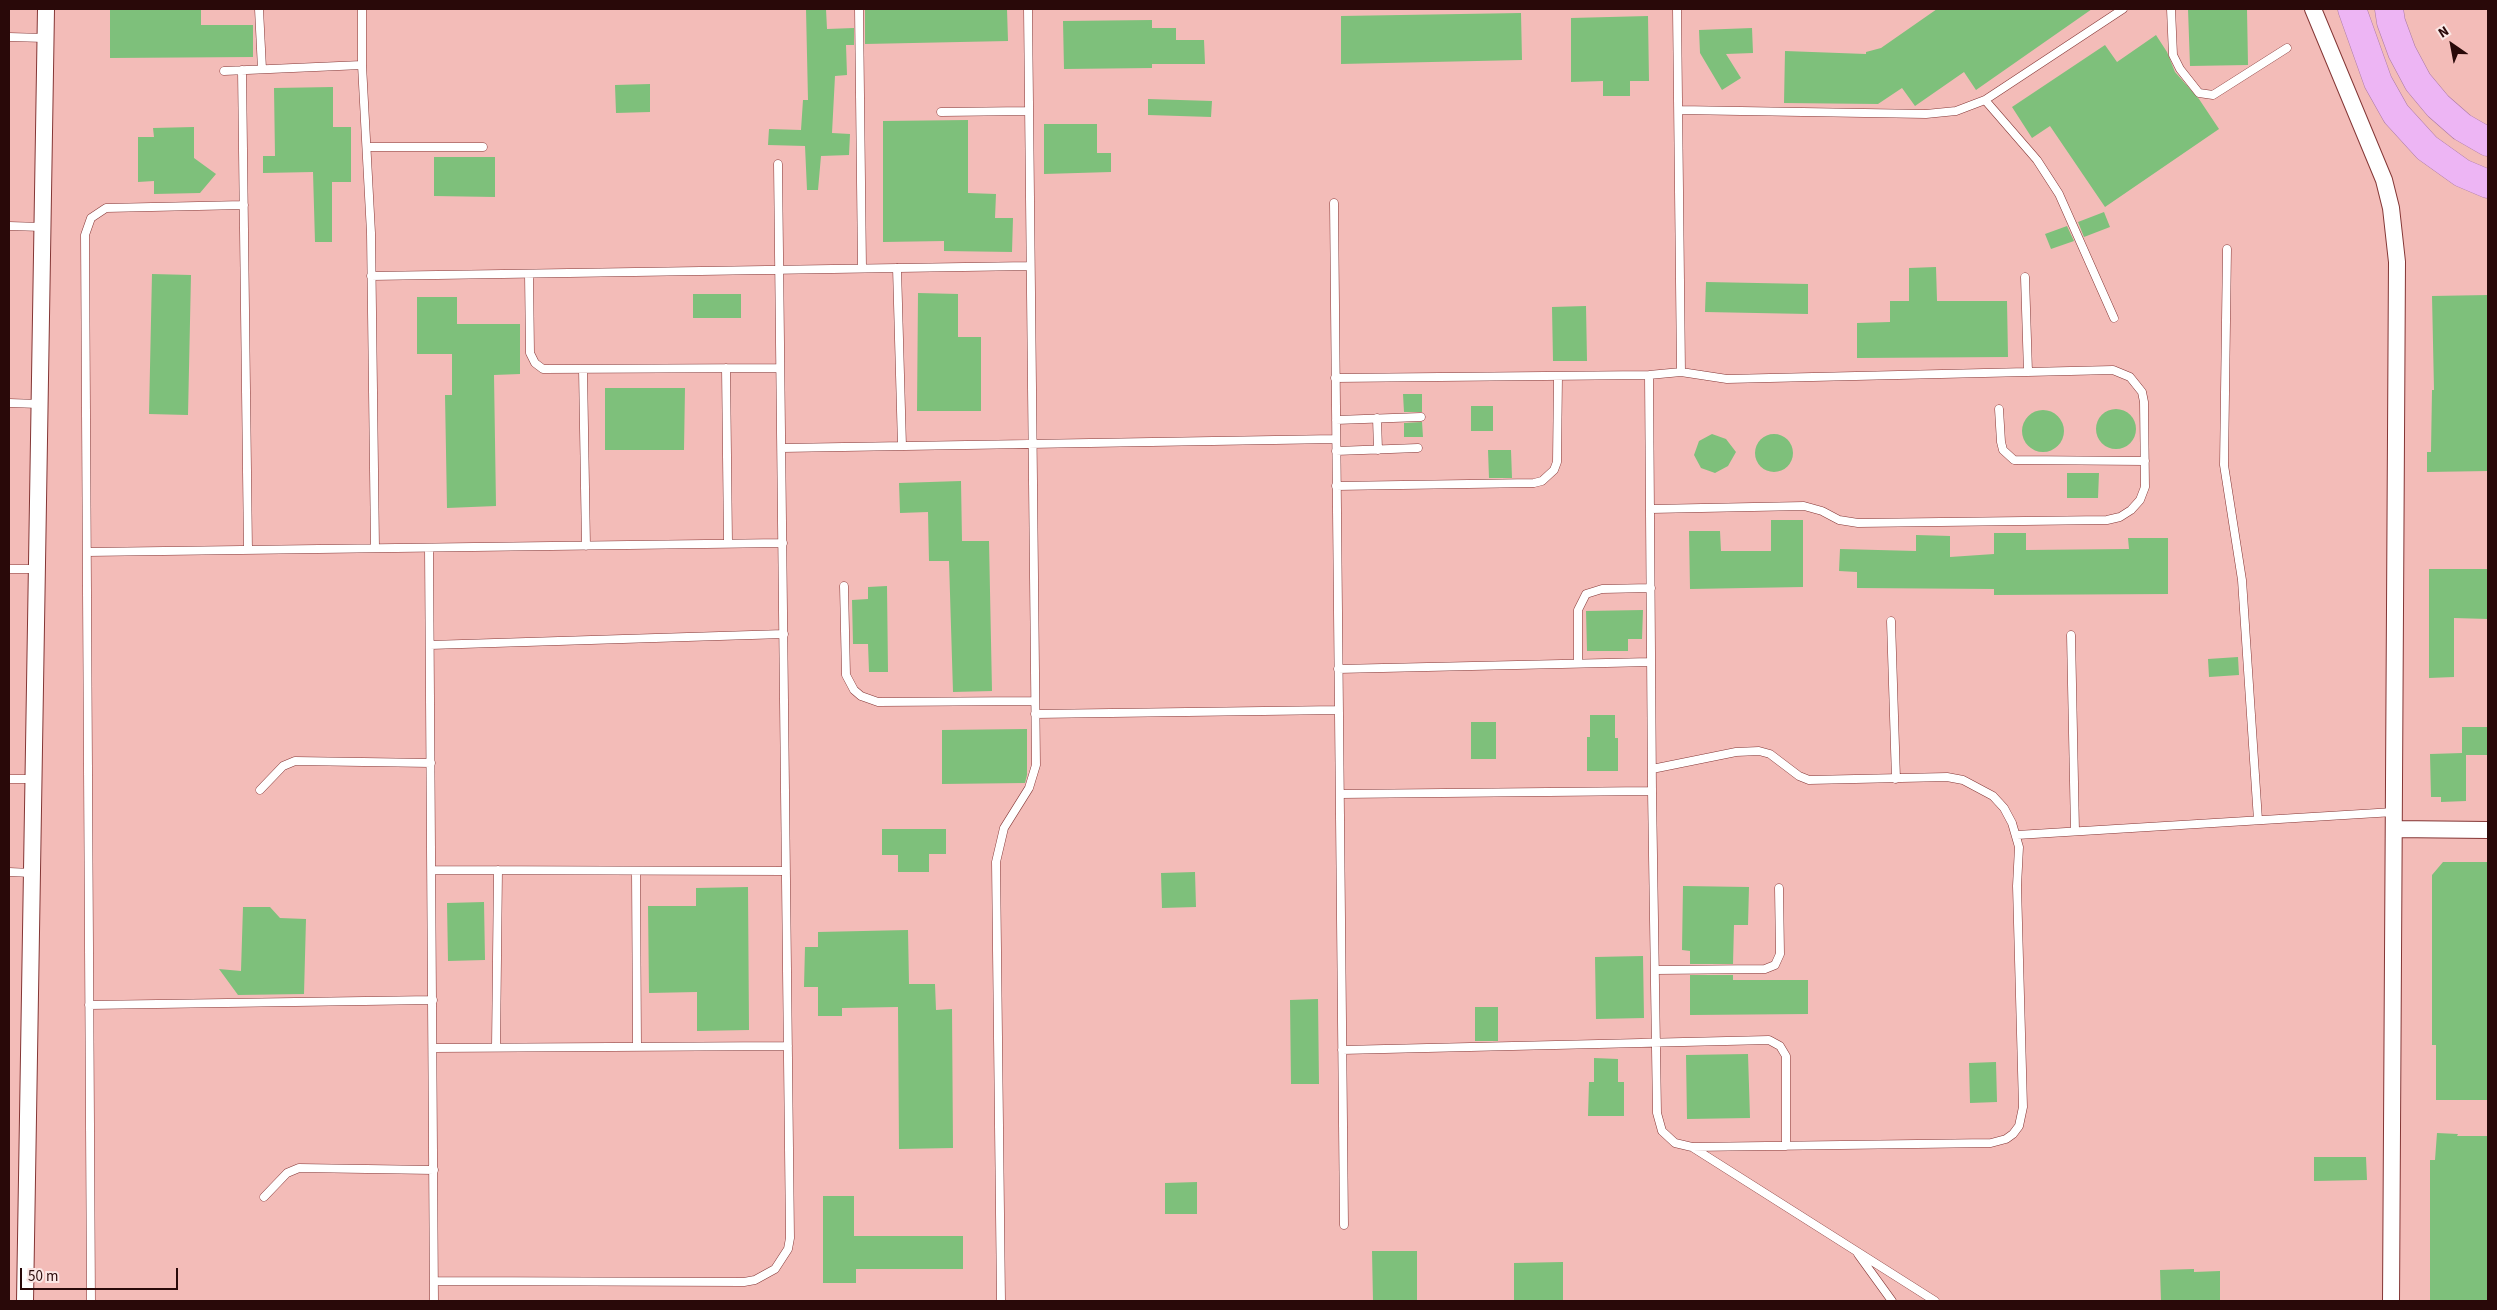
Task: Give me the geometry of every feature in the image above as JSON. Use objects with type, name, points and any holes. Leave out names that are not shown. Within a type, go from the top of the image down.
[{"type":"highway","points":[[2352,9],[2378,82],[2396,114],[2427,148],[2462,173],[2488,184]]},
{"type":"highway","points":[[2389,9],[2391,22],[2402,52],[2418,82],[2438,106],[2462,127],[2488,142]]},
{"type":"street","points":[[25,1301],[46,9]]},
{"type":"street","points":[[2313,9],[2384,180],[2395,236],[2397,272],[2391,1301]]},
{"type":"street","points":[[2462,173],[2488,198]]},
{"type":"street","points":[[2394,829],[2488,830]]},
{"type":"lane","points":[[259,9],[262,69]]},
{"type":"lane","points":[[362,9],[362,65],[368,147],[375,548]]},
{"type":"lane","points":[[859,9],[862,268]]},
{"type":"lane","points":[[1000,1301],[996,862],[1004,828],[1029,788],[1034,773],[1035,701],[1028,9]]},
{"type":"lane","points":[[1677,9],[1680,372]]},
{"type":"lane","points":[[1679,110],[1941,113],[1971,107],[1985,100],[2123,9]]},
{"type":"lane","points":[[2171,9],[2173,55],[2180,69],[2199,93],[2213,94],[2287,48]]},
{"type":"lane","points":[[9,36],[45,38]]},
{"type":"lane","points":[[224,70],[362,65]]},
{"type":"lane","points":[[242,70],[248,550]]},
{"type":"lane","points":[[1985,100],[2037,160],[2059,194],[2114,318]]},
{"type":"lane","points":[[941,112],[1029,111]]},
{"type":"lane","points":[[368,147],[483,147]]},
{"type":"lane","points":[[435,1281],[744,1282],[766,1276],[783,1260],[790,1238],[778,164]]},
{"type":"lane","points":[[1334,203],[1344,1225]]},
{"type":"lane","points":[[91,1301],[84,235],[87,226],[98,212],[116,206],[244,205]]},
{"type":"lane","points":[[9,226],[42,227]]},
{"type":"lane","points":[[2227,249],[2224,458],[2242,580],[2258,820]]},
{"type":"lane","points":[[371,276],[1030,266]]},
{"type":"lane","points":[[896,268],[902,446]]},
{"type":"lane","points":[[529,274],[530,353],[534,363],[544,369],[780,368]]},
{"type":"lane","points":[[2025,277],[2028,372]]},
{"type":"lane","points":[[726,368],[728,544]]},
{"type":"lane","points":[[583,369],[586,546]]},
{"type":"lane","points":[[1336,378],[1649,375],[1680,372],[1727,379],[2113,370],[2130,377],[2142,392],[2144,402],[2145,487],[2140,500],[2126,514],[2107,520],[1858,523],[1839,520],[1822,511],[1804,506],[1651,509]]},
{"type":"lane","points":[[1649,375],[1652,791],[1656,1043],[1658,1122],[1662,1131],[1675,1143],[1692,1147],[1991,1142],[2006,1139],[2019,1126],[2024,1107],[2017,886],[2019,848],[2017,835],[2004,808],[1979,787],[1947,777],[1809,780],[1799,776],[1770,754],[1748,750],[1652,769]]},
{"type":"lane","points":[[1336,486],[1534,483],[1542,481],[1554,470],[1556,462],[1558,376]]},
{"type":"lane","points":[[9,403],[40,404]]},
{"type":"lane","points":[[2000,409],[2003,450],[2014,460],[2144,461]]},
{"type":"lane","points":[[1336,420],[1421,417]]},
{"type":"lane","points":[[1377,418],[1378,450]]},
{"type":"lane","points":[[782,448],[1336,440]]},
{"type":"lane","points":[[1336,451],[1418,448]]},
{"type":"lane","points":[[86,552],[783,543]]},
{"type":"lane","points":[[429,548],[434,1301]]},
{"type":"lane","points":[[9,569],[37,569]]},
{"type":"lane","points":[[844,586],[846,675],[854,690],[861,696],[878,702],[1035,701]]},
{"type":"lane","points":[[1578,664],[1578,610],[1586,594],[1602,589],[1651,588]]},
{"type":"lane","points":[[1891,621],[1896,779]]},
{"type":"lane","points":[[430,645],[784,634]]},
{"type":"lane","points":[[2071,635],[2075,831]]},
{"type":"lane","points":[[1338,669],[1651,662]]},
{"type":"lane","points":[[1035,714],[1339,710]]},
{"type":"lane","points":[[260,790],[283,766],[295,761],[431,763]]},
{"type":"lane","points":[[9,779],[33,779]]},
{"type":"lane","points":[[1340,794],[1652,791]]},
{"type":"lane","points":[[2017,835],[2394,812]]},
{"type":"lane","points":[[432,870],[786,871]]},
{"type":"lane","points":[[496,1047],[498,870]]},
{"type":"lane","points":[[636,871],[637,1047]]},
{"type":"lane","points":[[9,872],[32,872]]},
{"type":"lane","points":[[1655,970],[1765,969],[1775,965],[1780,954],[1779,888]]},
{"type":"lane","points":[[89,1005],[433,1000]]},
{"type":"lane","points":[[1342,1050],[1769,1040],[1780,1046],[1786,1056],[1786,1146]]},
{"type":"lane","points":[[433,1048],[788,1046]]},
{"type":"lane","points":[[1692,1147],[1936,1301]]},
{"type":"lane","points":[[264,1197],[287,1173],[298,1168],[434,1170]]},
{"type":"lane","points":[[1856,1250],[1892,1301]]},
{"type":"building","points":[[110,9],[201,9],[201,25],[253,25],[253,57],[110,58]]},
{"type":"building","points":[[806,9],[826,9],[827,29],[854,28],[854,45],[846,45],[847,75],[835,76],[832,133],[850,134],[849,155],[821,156],[818,190],[807,190],[805,146],[768,145],[769,129],[801,130],[803,100],[808,100]]},
{"type":"building","points":[[865,9],[1007,9],[1008,41],[865,44]]},
{"type":"building","points":[[1937,9],[2092,9],[1976,90],[1964,72],[1915,106],[1902,88],[1878,104],[1784,103],[1785,51],[1866,54],[1866,52],[1881,48]]},
{"type":"building","points":[[2188,9],[2247,9],[2248,65],[2190,66]]},
{"type":"building","points":[[1521,13],[1522,60],[1341,64],[1341,16]]},
{"type":"building","points":[[1648,16],[1649,81],[1630,81],[1630,96],[1603,96],[1603,81],[1571,82],[1571,18]]},
{"type":"building","points":[[1152,20],[1152,28],[1176,28],[1176,40],[1204,40],[1205,64],[1152,64],[1152,68],[1064,69],[1063,21]]},
{"type":"building","points":[[1752,28],[1753,53],[1726,54],[1741,78],[1722,90],[1700,53],[1699,30]]},
{"type":"building","points":[[2156,35],[2167,52],[2175,72],[2199,99],[2219,129],[2105,207],[2050,126],[2032,138],[2012,107],[2105,45],[2117,62]]},
{"type":"building","points":[[650,84],[650,112],[616,113],[615,85]]},
{"type":"building","points":[[333,87],[333,127],[351,127],[351,182],[332,182],[332,242],[315,242],[313,172],[263,173],[263,156],[275,156],[274,88]]},
{"type":"building","points":[[1148,99],[1212,101],[1211,117],[1148,115]]},
{"type":"building","points":[[968,120],[968,193],[996,194],[995,218],[1013,218],[1012,252],[944,251],[944,241],[883,242],[883,121]]},
{"type":"building","points":[[1044,124],[1097,124],[1097,153],[1111,153],[1111,172],[1044,174]]},
{"type":"building","points":[[194,127],[194,158],[216,174],[200,193],[154,194],[154,181],[138,182],[138,137],[154,137],[153,128]]},
{"type":"building","points":[[434,157],[495,157],[495,197],[434,196]]},
{"type":"building","points":[[2104,212],[2110,227],[2084,237],[2078,222]]},
{"type":"building","points":[[2067,226],[2074,241],[2051,249],[2045,234]]},
{"type":"building","points":[[1936,267],[1937,301],[2007,301],[2008,357],[1857,358],[1857,323],[1890,322],[1890,301],[1909,301],[1909,268]]},
{"type":"building","points":[[152,274],[191,275],[188,415],[149,414]]},
{"type":"building","points":[[1706,282],[1808,284],[1808,314],[1705,312]]},
{"type":"building","points":[[918,293],[958,294],[958,337],[981,337],[981,411],[917,411]]},
{"type":"building","points":[[693,294],[741,294],[741,318],[693,318]]},
{"type":"building","points":[[2488,295],[2488,471],[2427,472],[2427,452],[2431,452],[2432,390],[2434,390],[2432,296]]},
{"type":"building","points":[[417,297],[457,297],[457,324],[520,324],[520,374],[494,375],[496,506],[447,508],[445,395],[452,395],[452,354],[417,354]]},
{"type":"building","points":[[1586,306],[1587,361],[1553,361],[1552,307]]},
{"type":"building","points":[[605,388],[685,388],[684,450],[605,450]]},
{"type":"building","points":[[1403,394],[1422,394],[1422,412],[1404,412]]},
{"type":"building","points":[[1471,406],[1493,406],[1493,431],[1471,431]]},
{"type":"building","points":[[2112,409],[2120,409],[2127,412],[2133,418],[2136,429],[2133,440],[2127,446],[2120,449],[2112,449],[2105,446],[2099,440],[2096,433],[2096,425],[2099,418],[2105,412]]},
{"type":"building","points":[[2043,410],[2058,416],[2064,431],[2058,446],[2043,452],[2028,446],[2022,431],[2028,416]]},
{"type":"building","points":[[1422,422],[1423,437],[1404,437],[1404,423]]},
{"type":"building","points":[[1712,434],[1726,439],[1736,452],[1728,466],[1715,473],[1701,468],[1694,455],[1699,441]]},
{"type":"building","points":[[1774,434],[1787,440],[1793,453],[1787,466],[1774,472],[1761,466],[1755,453],[1761,440]]},
{"type":"building","points":[[1488,450],[1511,450],[1512,478],[1489,478]]},
{"type":"building","points":[[2067,473],[2099,473],[2098,498],[2067,498]]},
{"type":"building","points":[[961,481],[962,541],[989,541],[992,691],[953,692],[949,561],[929,561],[928,512],[900,513],[899,483]]},
{"type":"building","points":[[1771,520],[1803,520],[1803,587],[1690,589],[1689,531],[1720,531],[1721,551],[1771,551]]},
{"type":"building","points":[[1994,533],[2026,533],[2026,550],[2129,549],[2128,538],[2168,538],[2168,594],[1994,595],[1994,589],[1857,588],[1857,572],[1839,571],[1840,549],[1916,551],[1916,535],[1950,536],[1950,557],[1994,554]]},
{"type":"building","points":[[2429,569],[2488,569],[2488,619],[2454,618],[2454,677],[2429,678]]},
{"type":"building","points":[[887,586],[888,672],[869,672],[868,644],[853,644],[852,600],[868,599],[868,587]]},
{"type":"building","points":[[1643,610],[1642,639],[1628,639],[1628,651],[1587,651],[1586,611]]},
{"type":"building","points":[[2238,657],[2239,675],[2209,677],[2208,659]]},
{"type":"building","points":[[1590,715],[1615,715],[1615,738],[1618,738],[1618,771],[1587,771],[1587,737],[1590,737]]},
{"type":"building","points":[[1471,722],[1496,722],[1496,759],[1471,759]]},
{"type":"building","points":[[2462,727],[2488,727],[2488,755],[2466,755],[2466,801],[2441,802],[2441,797],[2431,797],[2430,754],[2462,753]]},
{"type":"building","points":[[1027,729],[1027,775],[1025,783],[942,784],[942,730]]},
{"type":"building","points":[[882,829],[946,829],[946,854],[929,854],[929,872],[898,872],[898,855],[882,855]]},
{"type":"building","points":[[2443,862],[2488,862],[2488,1100],[2436,1100],[2436,1045],[2432,1045],[2432,875]]},
{"type":"building","points":[[1195,872],[1196,907],[1162,908],[1161,873]]},
{"type":"building","points":[[1683,886],[1749,887],[1748,925],[1734,925],[1733,964],[1690,964],[1690,951],[1682,950]]},
{"type":"building","points":[[748,887],[749,1030],[697,1031],[697,992],[649,993],[648,906],[696,906],[696,888]]},
{"type":"building","points":[[484,902],[485,960],[448,961],[447,903]]},
{"type":"building","points":[[243,907],[270,907],[280,918],[306,919],[304,994],[238,995],[219,969],[241,971]]},
{"type":"building","points":[[908,930],[909,984],[935,984],[936,1010],[952,1009],[953,1148],[899,1149],[898,1007],[842,1008],[842,1016],[818,1016],[818,987],[804,987],[805,947],[818,947],[818,932]]},
{"type":"building","points":[[1643,956],[1644,1018],[1596,1019],[1595,957]]},
{"type":"building","points":[[1690,975],[1733,975],[1733,980],[1808,980],[1808,1014],[1690,1015]]},
{"type":"building","points":[[1318,999],[1319,1084],[1291,1084],[1290,1000]]},
{"type":"building","points":[[1475,1007],[1498,1007],[1498,1041],[1475,1041]]},
{"type":"building","points":[[1748,1054],[1750,1118],[1687,1119],[1686,1055]]},
{"type":"building","points":[[1594,1058],[1618,1059],[1618,1082],[1624,1082],[1624,1116],[1588,1116],[1589,1082],[1594,1082]]},
{"type":"building","points":[[1996,1062],[1997,1102],[1970,1103],[1969,1063]]},
{"type":"building","points":[[2437,1133],[2458,1134],[2457,1136],[2488,1136],[2488,1301],[2430,1301],[2430,1160],[2435,1160]]},
{"type":"building","points":[[2314,1157],[2366,1157],[2367,1180],[2314,1181]]},
{"type":"building","points":[[1197,1182],[1197,1214],[1165,1214],[1165,1183]]},
{"type":"building","points":[[823,1196],[854,1196],[854,1236],[963,1236],[963,1269],[856,1269],[856,1283],[823,1283]]},
{"type":"building","points":[[1372,1251],[1417,1251],[1417,1301],[1373,1301]]},
{"type":"building","points":[[1563,1262],[1563,1301],[1514,1301],[1514,1263]]},
{"type":"building","points":[[2194,1269],[2194,1272],[2220,1271],[2220,1301],[2161,1301],[2160,1270]]}]
